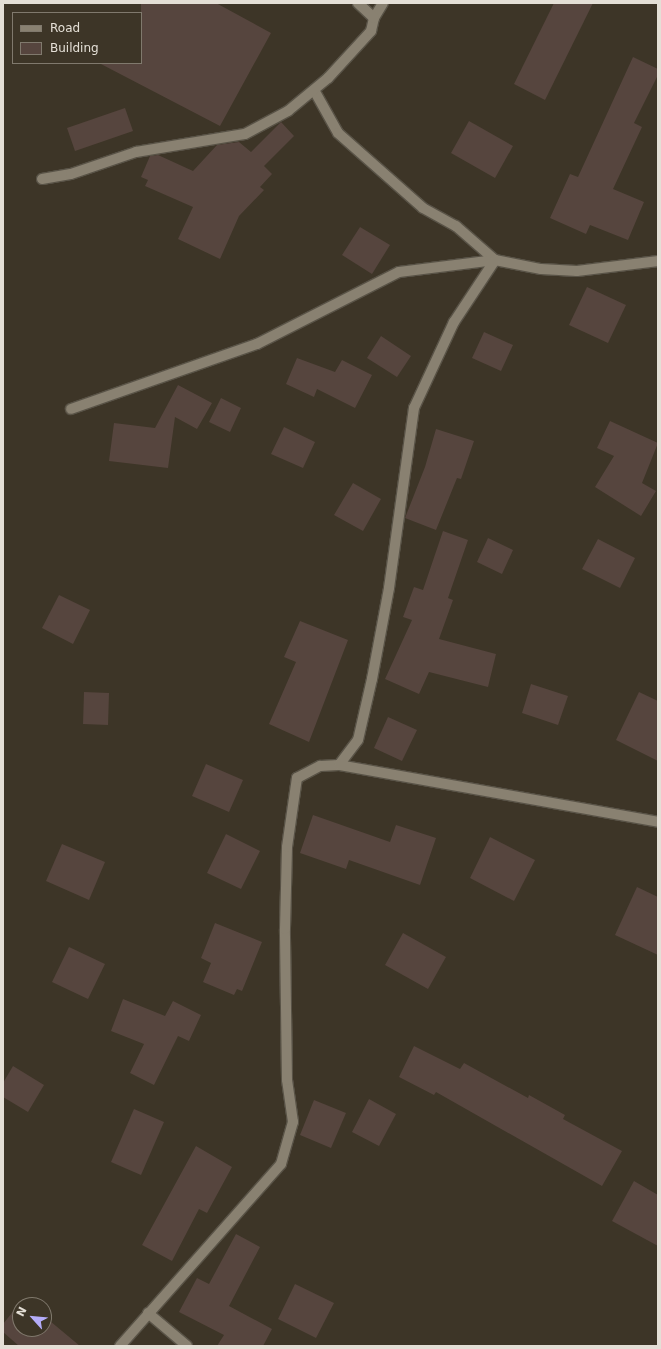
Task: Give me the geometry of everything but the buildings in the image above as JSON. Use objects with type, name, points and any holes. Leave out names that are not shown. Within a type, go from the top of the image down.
[{"type":"street","points":[[358,3],[374,18]]},
{"type":"street","points":[[42,179],[71,174],[136,152],[245,134],[288,112],[314,90],[355,51],[371,31],[374,18],[383,3]]},
{"type":"street","points":[[314,90],[338,133],[423,208],[456,226],[495,260]]},
{"type":"street","points":[[339,765],[358,740],[372,679],[388,588],[414,408],[454,322],[495,260]]},
{"type":"street","points":[[71,409],[257,344],[399,272],[495,260],[541,269],[577,271],[658,261]]},
{"type":"street","points":[[120,1346],[281,1164],[293,1122],[287,1080],[285,929],[287,847],[297,778],[320,766],[339,765],[658,822]]},
{"type":"street","points":[[148,1314],[187,1346]]}]
